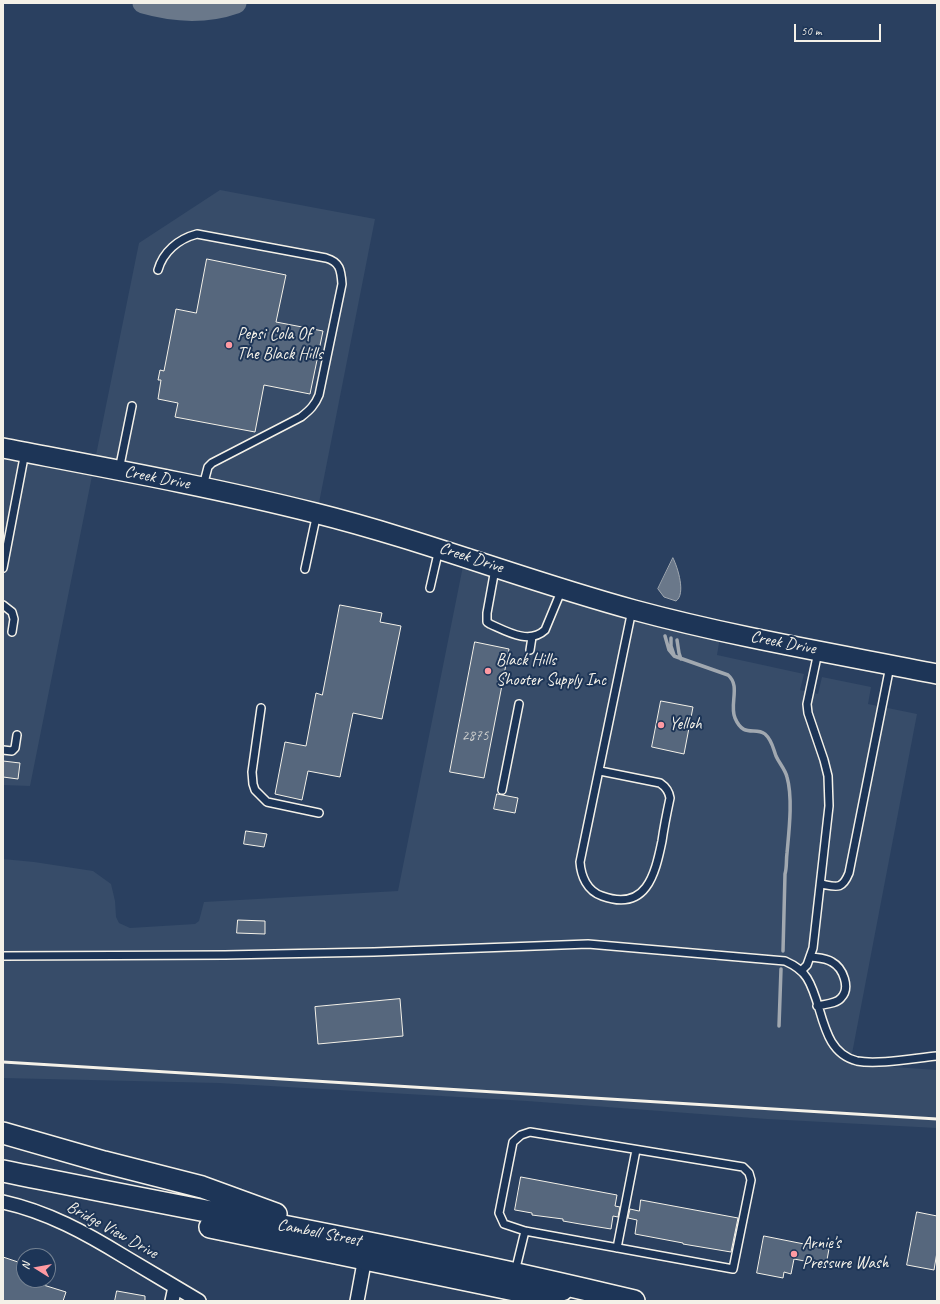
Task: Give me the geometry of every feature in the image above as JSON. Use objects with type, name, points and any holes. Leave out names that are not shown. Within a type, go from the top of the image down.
[{"type":"main road","points":[[3,1133],[104,1162],[202,1187],[332,1236]]},
{"type":"main road","name":"Cambell Street","points":[[3,1171],[332,1236],[367,1251],[515,1274],[634,1301]]},
{"type":"main road","points":[[3,1186],[367,1251],[529,1293],[580,1288]]},
{"type":"street","name":"Creek Drive","points":[[3,448],[203,486],[317,513],[439,548],[562,589],[703,628],[937,674]]},
{"type":"street","name":"Bridge View Drive","points":[[3,1202],[32,1209],[69,1224],[199,1301]]},
{"type":"street","points":[[357,1301],[367,1251]]},
{"type":"street","points":[[172,1301],[175,1287]]},
{"type":"lane","points":[[158,270],[167,251],[189,236],[197,234],[326,258],[333,260],[338,265],[341,273],[342,284],[319,395],[316,403],[301,417],[212,463],[205,474],[203,486]]},
{"type":"lane","points":[[119,470],[132,406]]},
{"type":"lane","points":[[3,568],[25,452]]},
{"type":"lane","points":[[305,569],[317,513]]},
{"type":"lane","points":[[430,588],[439,548]]},
{"type":"lane","points":[[496,566],[487,613],[487,622],[518,636],[532,637],[541,634],[545,630],[562,589]]},
{"type":"lane","points":[[3,605],[12,612],[14,619],[12,632]]},
{"type":"lane","points":[[600,771],[660,783],[666,787],[669,793],[669,803],[658,861],[654,874],[649,884],[643,891],[637,896],[628,900],[618,900],[598,895],[590,889],[584,879],[580,862],[600,771],[632,609]]},
{"type":"lane","points":[[530,650],[532,637]]},
{"type":"lane","points":[[801,971],[811,957],[814,948],[829,806],[828,776],[808,713],[807,704],[818,650]]},
{"type":"lane","points":[[821,884],[836,887],[842,885],[846,881],[849,873],[890,665]]},
{"type":"lane","points":[[502,790],[519,704]]},
{"type":"lane","points":[[262,708],[252,772],[253,784],[256,790],[267,802],[319,813]]},
{"type":"lane","points":[[3,750],[12,751],[17,735]]},
{"type":"lane","points":[[3,956],[233,955],[374,952],[588,944],[785,961],[793,964],[807,978],[826,1032],[841,1054],[857,1061],[870,1062],[937,1056]]},
{"type":"lane","points":[[811,957],[833,962],[840,969],[846,983],[844,993],[841,998],[833,1003],[818,1006]]},
{"type":"lane","points":[[530,1132],[636,1150],[743,1167],[749,1172],[751,1180],[733,1269],[525,1231],[504,1224],[499,1212],[513,1142],[521,1135],[530,1132]]},
{"type":"lane","points":[[617,1248],[636,1150]]},
{"type":"lane","points":[[515,1274],[525,1231]]},
{"type":"shaded area","points":[[220,190],[375,219],[317,513],[94,466],[30,786],[3,785],[3,448],[94,465],[139,243]]},
{"type":"shaded area","points":[[465,556],[721,631],[717,655],[804,674],[800,690],[818,694],[822,677],[871,687],[868,704],[917,714],[850,1064],[937,1070],[937,1128],[767,1119],[527,1101],[219,1083],[3,1078],[3,859],[93,871],[111,884],[115,901],[116,917],[119,923],[130,928],[195,924],[199,921],[204,902],[398,891]]},
{"type":"shaded area","points":[[673,558],[679,574],[681,587],[679,598],[676,601],[664,597],[658,589]]},
{"type":"building","points":[[207,259],[286,275],[276,322],[323,331],[310,394],[264,385],[255,432],[175,417],[178,403],[158,399],[161,380],[158,380],[160,370],[164,371],[176,309],[196,313]]},
{"type":"building","points":[[340,605],[382,613],[380,622],[401,626],[382,719],[353,713],[340,777],[308,771],[302,800],[275,794],[285,742],[306,746],[316,693],[322,695]]},
{"type":"building","points":[[475,642],[509,649],[484,778],[450,772]]},
{"type":"building","points":[[661,701],[693,707],[684,754],[652,747]]},
{"type":"building","points":[[3,761],[20,763],[18,779],[3,777]]},
{"type":"building","points":[[497,794],[518,798],[515,813],[494,809]]},
{"type":"building","points":[[246,831],[267,834],[264,847],[244,844]]},
{"type":"building","points":[[238,920],[265,921],[265,934],[237,933]]},
{"type":"building","points":[[400,999],[403,1036],[318,1044],[315,1007]]},
{"type":"building","points":[[521,1177],[617,1195],[615,1206],[620,1207],[618,1217],[613,1216],[611,1229],[563,1221],[563,1219],[532,1215],[532,1213],[515,1210]]},
{"type":"building","points":[[641,1200],[738,1218],[731,1252],[635,1234],[637,1220],[628,1218],[630,1209],[639,1211]]},
{"type":"building","points":[[917,1212],[937,1216],[937,1252],[934,1270],[907,1265]]},
{"type":"building","name":"Arnie's Pressure Wash","points":[[764,1236],[829,1249],[826,1265],[794,1259],[791,1274],[784,1272],[783,1278],[757,1273]]},
{"type":"building","points":[[3,1257],[16,1261],[16,1288],[53,1288],[66,1292],[63,1301],[3,1301]]},
{"type":"building","points":[[117,1291],[145,1296],[145,1301],[115,1301]]},
{"type":"waterway","points":[[143,3],[178,10],[213,9],[236,3]]},
{"type":"waterway","points":[[665,636],[669,650],[674,656],[728,675],[732,679],[734,684],[733,707],[738,724],[746,730],[761,732],[767,736],[772,744],[777,759],[786,774],[790,795],[790,815],[785,874],[783,951]]},
{"type":"waterway","points":[[671,638],[671,646],[674,655]]},
{"type":"waterway","points":[[677,640],[681,659]]},
{"type":"waterway","points":[[779,1026],[781,969]]},
{"type":"railway","points":[[3,1062],[937,1119]]},
{"type":"place","name":"Pepsi Cola Of The Black Hills","points":[[229,345]]},
{"type":"place","name":"Black Hills Shooter Supply Inc","points":[[488,671]]},
{"type":"place","name":"Yelloh","points":[[661,725]]},
{"type":"place","name":"Arnie's Pressure Wash","points":[[794,1254]]}]
